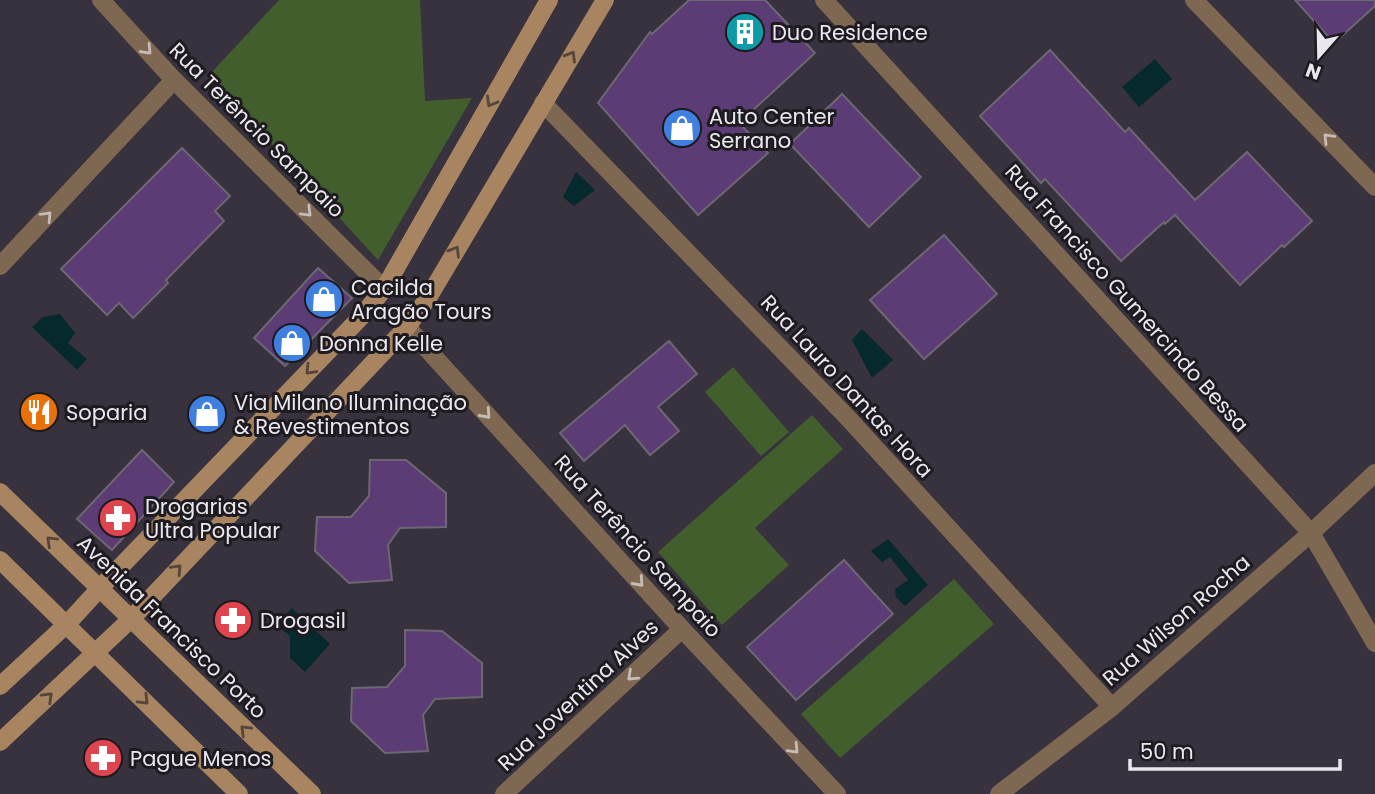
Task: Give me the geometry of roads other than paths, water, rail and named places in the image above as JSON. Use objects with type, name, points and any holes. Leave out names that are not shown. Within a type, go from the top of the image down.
[{"type":"main road","points":[[0,686],[67,624],[360,318],[384,289],[549,0]]},
{"type":"main road","points":[[0,743],[131,619],[407,327],[428,298],[605,0]]},
{"type":"main road","name":"Avenida Francisco Porto","points":[[0,492],[312,794]]},
{"type":"main road","points":[[0,560],[240,794]]},
{"type":"street","name":"Rua Terêncio Sampaio","points":[[101,0],[174,80],[384,289]]},
{"type":"street","name":"Rua Francisco Gumercindo Bessa","points":[[824,0],[1311,533],[1375,643]]},
{"type":"street","points":[[1194,0],[1375,187]]},
{"type":"street","points":[[0,266],[174,80]]},
{"type":"street","name":"Rua Lauro Dantas Hora","points":[[543,103],[848,418],[1112,707]]},
{"type":"street","name":"Rua Terêncio Sampaio","points":[[407,327],[682,629],[837,794]]},
{"type":"street","name":"Rua Wilson Rocha","points":[[999,794],[1112,707],[1311,533],[1375,472]]},
{"type":"street","name":"Rua Joventina Alves","points":[[504,794],[682,629]]},
{"type":"place","name":"Duo Residence","points":[[745,32]]},
{"type":"place","name":"Auto Center Serrano","points":[[682,128]]},
{"type":"place","name":"Cacilda Aragão Tours","points":[[324,299]]},
{"type":"place","name":"Donna Kelle","points":[[292,343]]},
{"type":"place","name":"Soparia","points":[[39,412]]},
{"type":"place","name":"Via Milano Iluminação & Revestimentos","points":[[207,414]]},
{"type":"place","name":"Drogarias Ultra Popular","points":[[118,518]]},
{"type":"place","name":"Drogasil","points":[[233,620]]},
{"type":"place","name":"Pague Menos","points":[[103,758]]}]
